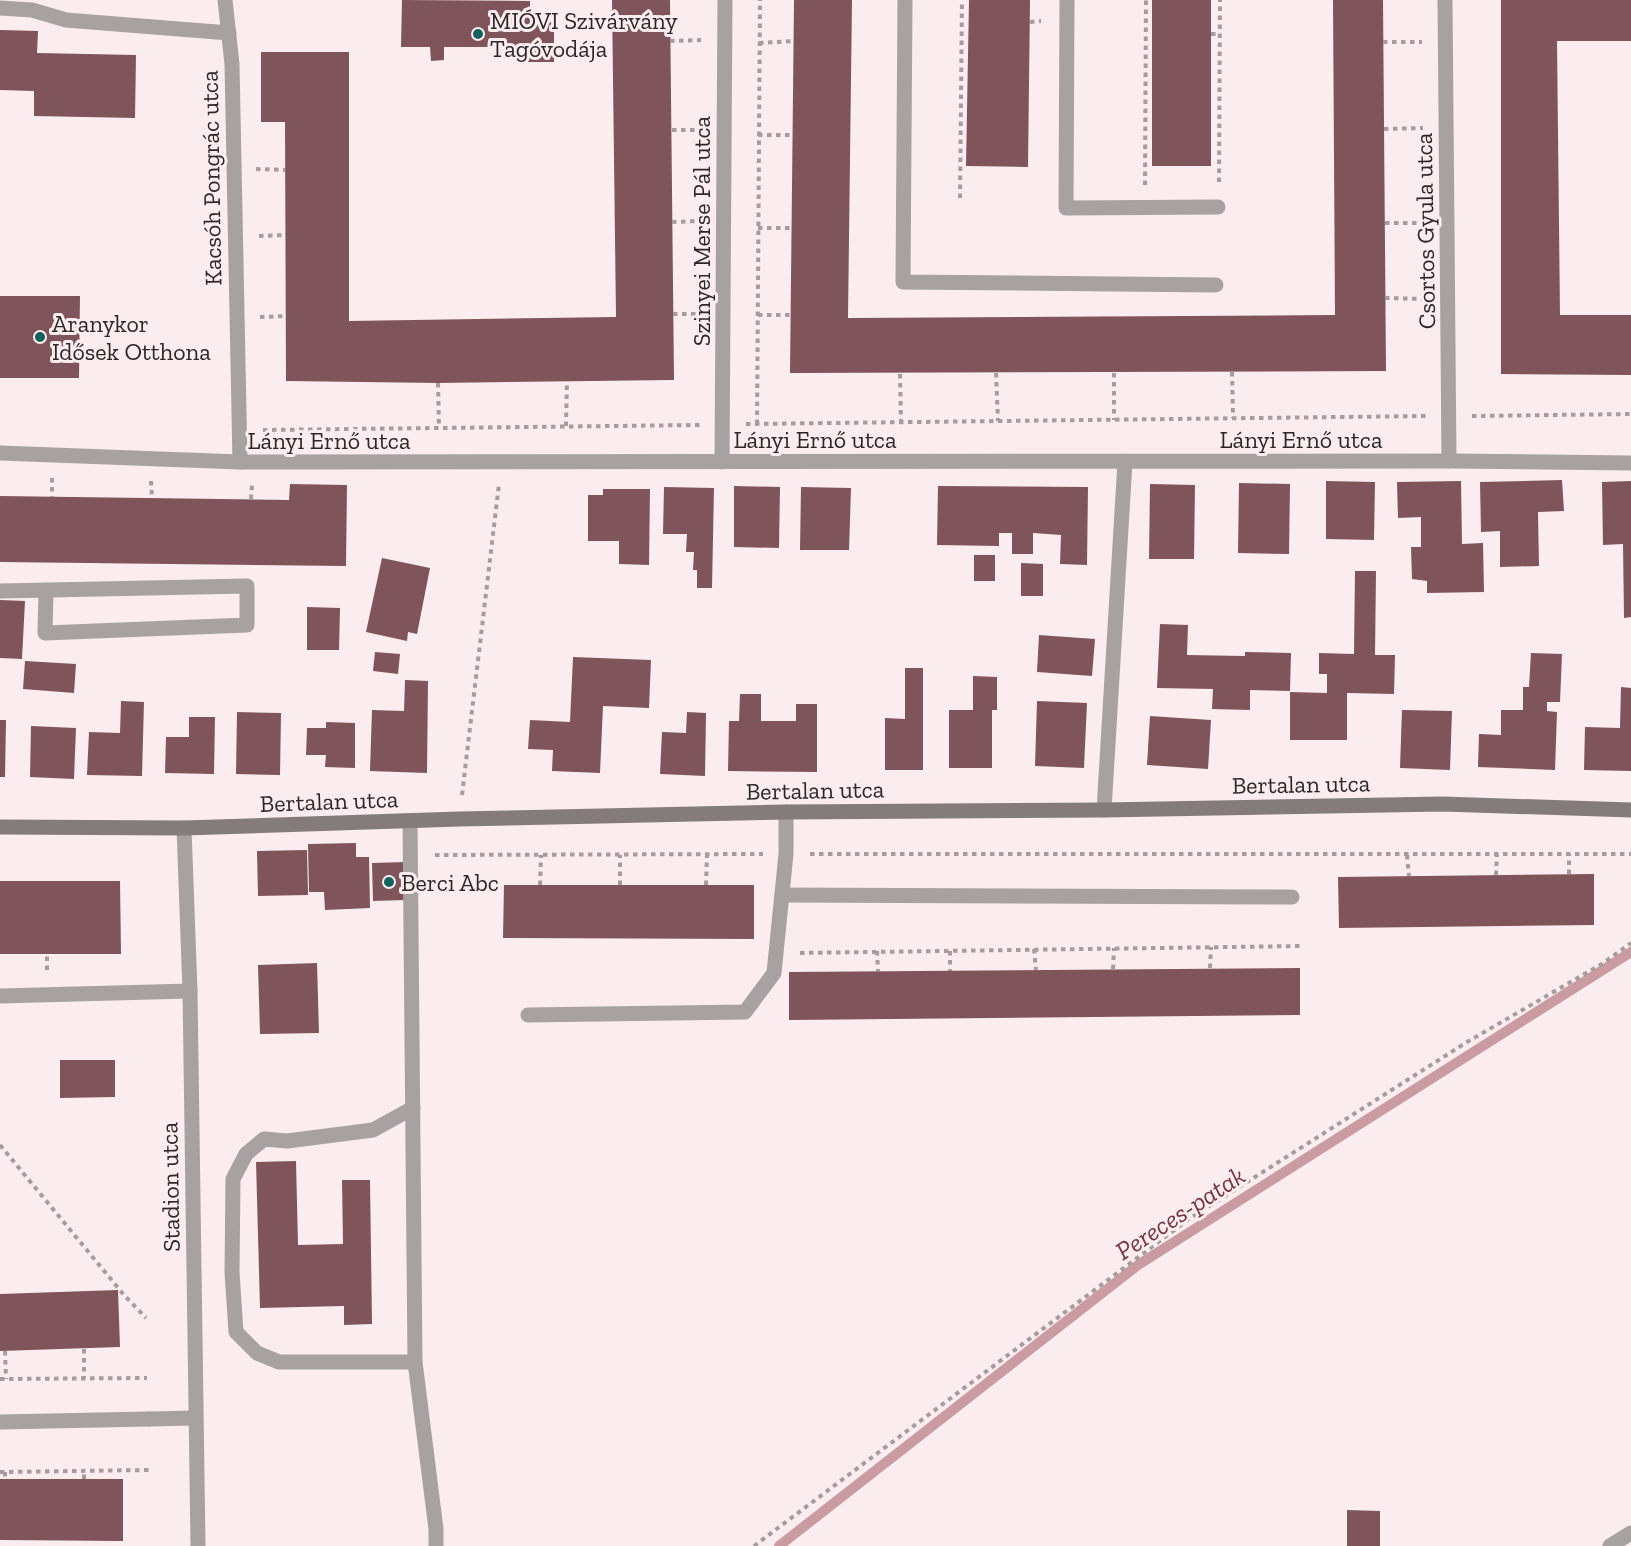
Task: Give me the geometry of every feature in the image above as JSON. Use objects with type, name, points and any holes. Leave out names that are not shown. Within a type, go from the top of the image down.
[{"type":"street","name":"Kacsóh Pongrác utca","points":[[225,0],[232,64],[240,462]]},
{"type":"street","name":"Szinyei Merse Pál utca","points":[[722,462],[725,0]]},
{"type":"street","points":[[905,0],[903,282],[1216,285]]},
{"type":"street","points":[[1067,0],[1066,208],[1218,207]]},
{"type":"street","name":"Csortos Gyula utca","points":[[1445,0],[1449,461]]},
{"type":"street","points":[[0,8],[32,5],[66,20],[228,33]]},
{"type":"street","name":"Lányi Ernő utca","points":[[0,453],[240,462],[1449,461],[1631,463]]},
{"type":"street","points":[[1104,810],[1125,462]]},
{"type":"street","points":[[0,591],[46,590],[248,586],[247,625],[45,633],[46,590]]},
{"type":"street","name":"Bertalan utca","points":[[0,827],[184,828],[459,819],[1443,804],[1631,810]]},
{"type":"street","points":[[528,1015],[745,1012],[774,973],[786,854],[786,813]]},
{"type":"street","points":[[410,821],[415,1362],[436,1529],[436,1546]]},
{"type":"street","name":"Stadion utca","points":[[184,828],[189,991],[198,1546]]},
{"type":"street","points":[[782,895],[1292,897]]},
{"type":"street","points":[[0,996],[189,991]]},
{"type":"street","points":[[413,1108],[373,1130],[286,1141],[264,1139],[246,1154],[233,1179],[232,1272],[236,1332],[257,1353],[279,1362],[415,1362]]},
{"type":"street","points":[[0,1422],[195,1418]]},
{"type":"street","points":[[1610,1546],[1631,1533]]},
{"type":"path","points":[[757,424],[760,0]]},
{"type":"path","points":[[960,198],[962,0]]},
{"type":"path","points":[[1144,207],[1149,130],[1146,0]]},
{"type":"path","points":[[1218,207],[1220,0]]},
{"type":"path","points":[[1030,22],[1041,21]]},
{"type":"path","points":[[1211,34],[1220,34]]},
{"type":"path","points":[[670,41],[705,40]]},
{"type":"path","points":[[759,43],[793,41]]},
{"type":"path","points":[[1383,42],[1429,42]]},
{"type":"path","points":[[961,94],[968,94]]},
{"type":"path","points":[[1384,129],[1430,128]]},
{"type":"path","points":[[672,130],[706,130]]},
{"type":"path","points":[[758,135],[792,135]]},
{"type":"path","points":[[252,168],[285,170]]},
{"type":"path","points":[[672,222],[706,221]]},
{"type":"path","points":[[1384,223],[1430,223]]},
{"type":"path","points":[[758,228],[791,228]]},
{"type":"path","points":[[254,237],[286,235]]},
{"type":"path","points":[[1385,298],[1431,299]]},
{"type":"path","points":[[673,314],[707,314]]},
{"type":"path","points":[[758,315],[791,315]]},
{"type":"path","points":[[255,317],[286,316]]},
{"type":"path","points":[[1232,372],[1233,418]]},
{"type":"path","points":[[996,373],[998,421]]},
{"type":"path","points":[[1114,373],[1114,420]]},
{"type":"path","points":[[900,374],[901,422]]},
{"type":"path","points":[[566,426],[567,381]]},
{"type":"path","points":[[438,383],[439,428]]},
{"type":"path","points":[[256,430],[1631,414]]},
{"type":"path","points":[[459,819],[500,474]]},
{"type":"path","points":[[52,475],[52,497]]},
{"type":"path","points":[[151,475],[152,498]]},
{"type":"path","points":[[706,885],[708,854]]},
{"type":"path","points":[[1569,854],[1569,874]]},
{"type":"path","points":[[410,855],[1631,854]]},
{"type":"path","points":[[540,885],[541,855]]},
{"type":"path","points":[[620,855],[620,885]]},
{"type":"path","points":[[1407,855],[1409,876]]},
{"type":"path","points":[[1496,875],[1497,855]]},
{"type":"path","points":[[754,1546],[1189,1219],[1467,1042],[1602,964],[1631,943]]},
{"type":"path","points":[[776,953],[1303,946]]},
{"type":"path","points":[[1210,947],[1210,968]]},
{"type":"path","points":[[1113,969],[1114,948]]},
{"type":"path","points":[[1034,949],[1036,970]]},
{"type":"path","points":[[877,951],[878,971]]},
{"type":"path","points":[[950,951],[950,971]]},
{"type":"path","points":[[0,1145],[124,1295],[146,1318]]},
{"type":"path","points":[[84,1349],[84,1378]]},
{"type":"path","points":[[5,1351],[6,1379]]},
{"type":"path","points":[[0,1379],[147,1378]]},
{"type":"path","points":[[5,1479],[3,1472],[149,1470]]},
{"type":"path","points":[[84,1471],[84,1479]]},
{"type":"building","name":"MIÓVI Szivárvány Tagóvodája","points":[[402,0],[530,1],[530,22],[554,22],[554,62],[524,62],[524,47],[444,47],[444,60],[431,61],[430,47],[401,47]]},
{"type":"building","points":[[612,0],[670,0],[674,380],[438,383],[286,381],[285,122],[261,122],[261,52],[349,52],[349,321],[616,317]]},
{"type":"building","points":[[794,0],[852,0],[848,318],[1335,315],[1333,0],[1383,0],[1386,371],[790,373]]},
{"type":"building","points":[[969,0],[1030,0],[1028,167],[966,166]]},
{"type":"building","points":[[1152,0],[1211,0],[1211,166],[1152,166]]},
{"type":"building","points":[[1501,0],[1631,0],[1631,41],[1557,41],[1560,315],[1631,315],[1631,375],[1501,374]]},
{"type":"building","points":[[0,30],[38,31],[37,53],[136,55],[135,118],[34,116],[34,91],[0,90]]},
{"type":"building","name":"Aranykor Idősek Otthona","points":[[0,296],[80,296],[79,378],[0,378]]},
{"type":"building","points":[[1562,480],[1564,511],[1538,512],[1539,566],[1500,567],[1500,531],[1481,532],[1480,482]]},
{"type":"building","points":[[1326,481],[1375,482],[1374,540],[1326,539]]},
{"type":"building","points":[[1461,481],[1462,544],[1483,543],[1484,592],[1427,593],[1427,581],[1412,579],[1411,547],[1421,547],[1421,517],[1398,518],[1397,482]]},
{"type":"building","points":[[1631,481],[1631,617],[1624,618],[1623,544],[1603,545],[1602,482]]},
{"type":"building","points":[[1239,483],[1290,484],[1289,554],[1238,553]]},
{"type":"building","points":[[290,484],[347,485],[346,566],[0,562],[0,496],[289,500]]},
{"type":"building","points":[[1150,484],[1195,485],[1194,559],[1149,559]]},
{"type":"building","points":[[734,486],[780,487],[779,548],[734,547]]},
{"type":"building","points":[[938,486],[1088,487],[1087,565],[1060,564],[1061,535],[1033,533],[1033,554],[1012,554],[1012,533],[999,533],[999,546],[937,545]]},
{"type":"building","points":[[664,487],[714,488],[712,588],[697,588],[697,570],[693,570],[694,552],[686,552],[687,534],[663,534]]},
{"type":"building","points":[[801,487],[851,488],[849,550],[800,550]]},
{"type":"building","points":[[603,489],[650,489],[649,565],[619,564],[619,541],[588,541],[588,495],[603,495]]},
{"type":"building","points":[[974,555],[995,555],[995,581],[974,581]]},
{"type":"building","points":[[382,558],[430,568],[417,634],[408,632],[407,641],[366,632]]},
{"type":"building","points":[[1021,563],[1043,564],[1043,596],[1021,596]]},
{"type":"building","points":[[1355,571],[1376,571],[1375,655],[1395,655],[1394,694],[1347,693],[1347,740],[1290,740],[1290,692],[1327,693],[1327,674],[1319,674],[1319,653],[1354,654]]},
{"type":"building","points":[[0,600],[25,601],[22,659],[0,658]]},
{"type":"building","points":[[307,607],[340,608],[339,650],[307,650]]},
{"type":"building","points":[[1160,624],[1188,625],[1187,655],[1245,656],[1245,652],[1291,653],[1290,691],[1250,690],[1250,710],[1212,709],[1213,689],[1157,688]]},
{"type":"building","points":[[1039,635],[1095,639],[1092,676],[1037,672]]},
{"type":"building","points":[[375,652],[400,654],[398,674],[373,671]]},
{"type":"building","points":[[1531,653],[1562,654],[1560,702],[1547,702],[1547,711],[1557,712],[1555,770],[1478,767],[1479,734],[1501,735],[1501,710],[1523,710],[1523,687],[1529,687]]},
{"type":"building","points":[[573,657],[651,660],[649,708],[603,706],[600,773],[552,771],[553,750],[528,749],[530,720],[570,722]]},
{"type":"building","points":[[25,661],[76,664],[74,693],[23,689]]},
{"type":"building","points":[[905,668],[923,668],[923,770],[885,770],[885,718],[905,719]]},
{"type":"building","points":[[973,676],[997,677],[997,710],[992,710],[992,768],[949,768],[949,710],[973,710]]},
{"type":"building","points":[[405,680],[428,681],[427,773],[370,771],[372,710],[404,711]]},
{"type":"building","points":[[1621,687],[1631,688],[1631,771],[1584,770],[1585,727],[1620,728]]},
{"type":"building","points":[[740,694],[761,694],[761,721],[796,721],[796,704],[817,704],[817,772],[728,771],[729,721],[739,721]]},
{"type":"building","points":[[121,701],[144,702],[142,776],[87,775],[89,732],[120,733]]},
{"type":"building","points":[[1037,701],[1087,703],[1084,768],[1035,766]]},
{"type":"building","points":[[1402,710],[1452,711],[1450,770],[1400,768]]},
{"type":"building","points":[[237,712],[281,713],[280,775],[236,774]]},
{"type":"building","points":[[687,712],[706,713],[705,776],[660,774],[662,732],[686,733]]},
{"type":"building","points":[[1150,716],[1211,720],[1208,769],[1147,765]]},
{"type":"building","points":[[189,717],[215,717],[214,774],[165,773],[166,737],[189,737]]},
{"type":"building","points":[[0,720],[6,720],[5,777],[0,777]]},
{"type":"building","points":[[326,722],[355,723],[355,768],[325,767],[326,755],[306,755],[307,728],[326,728]]},
{"type":"building","points":[[31,726],[76,728],[74,779],[30,777]]},
{"type":"building","points":[[356,843],[356,857],[369,857],[370,908],[325,910],[324,892],[309,892],[308,844]]},
{"type":"building","points":[[307,850],[308,895],[258,896],[257,851]]},
{"type":"building","name":"Berci Abc","points":[[406,862],[406,900],[373,901],[372,863]]},
{"type":"building","points":[[1594,874],[1594,925],[1339,928],[1338,877]]},
{"type":"building","points":[[0,881],[120,881],[121,954],[0,954]]},
{"type":"building","points":[[504,885],[754,885],[754,939],[503,938]]},
{"type":"building","points":[[317,963],[319,1033],[260,1034],[258,965]]},
{"type":"building","points":[[1300,968],[1300,1015],[789,1020],[789,972]]},
{"type":"building","points":[[60,1060],[115,1060],[115,1097],[60,1098]]},
{"type":"building","points":[[296,1161],[298,1245],[343,1244],[342,1180],[370,1180],[372,1324],[344,1325],[344,1306],[260,1308],[256,1162]]},
{"type":"building","points":[[118,1290],[120,1347],[0,1351],[0,1294]]},
{"type":"building","points":[[0,1479],[123,1479],[123,1541],[0,1540]]},
{"type":"building","points":[[1347,1510],[1380,1511],[1380,1546],[1347,1546]]},
{"type":"waterway","name":"Pereces-patak","points":[[779,1546],[1138,1265],[1631,952]]},
{"type":"place","name":"MIÓVI Szivárvány Tagóvodája","points":[[478,34]]},
{"type":"place","name":"Aranykor Idősek Otthona","points":[[40,337]]},
{"type":"place","name":"Berci Abc","points":[[389,882]]}]
